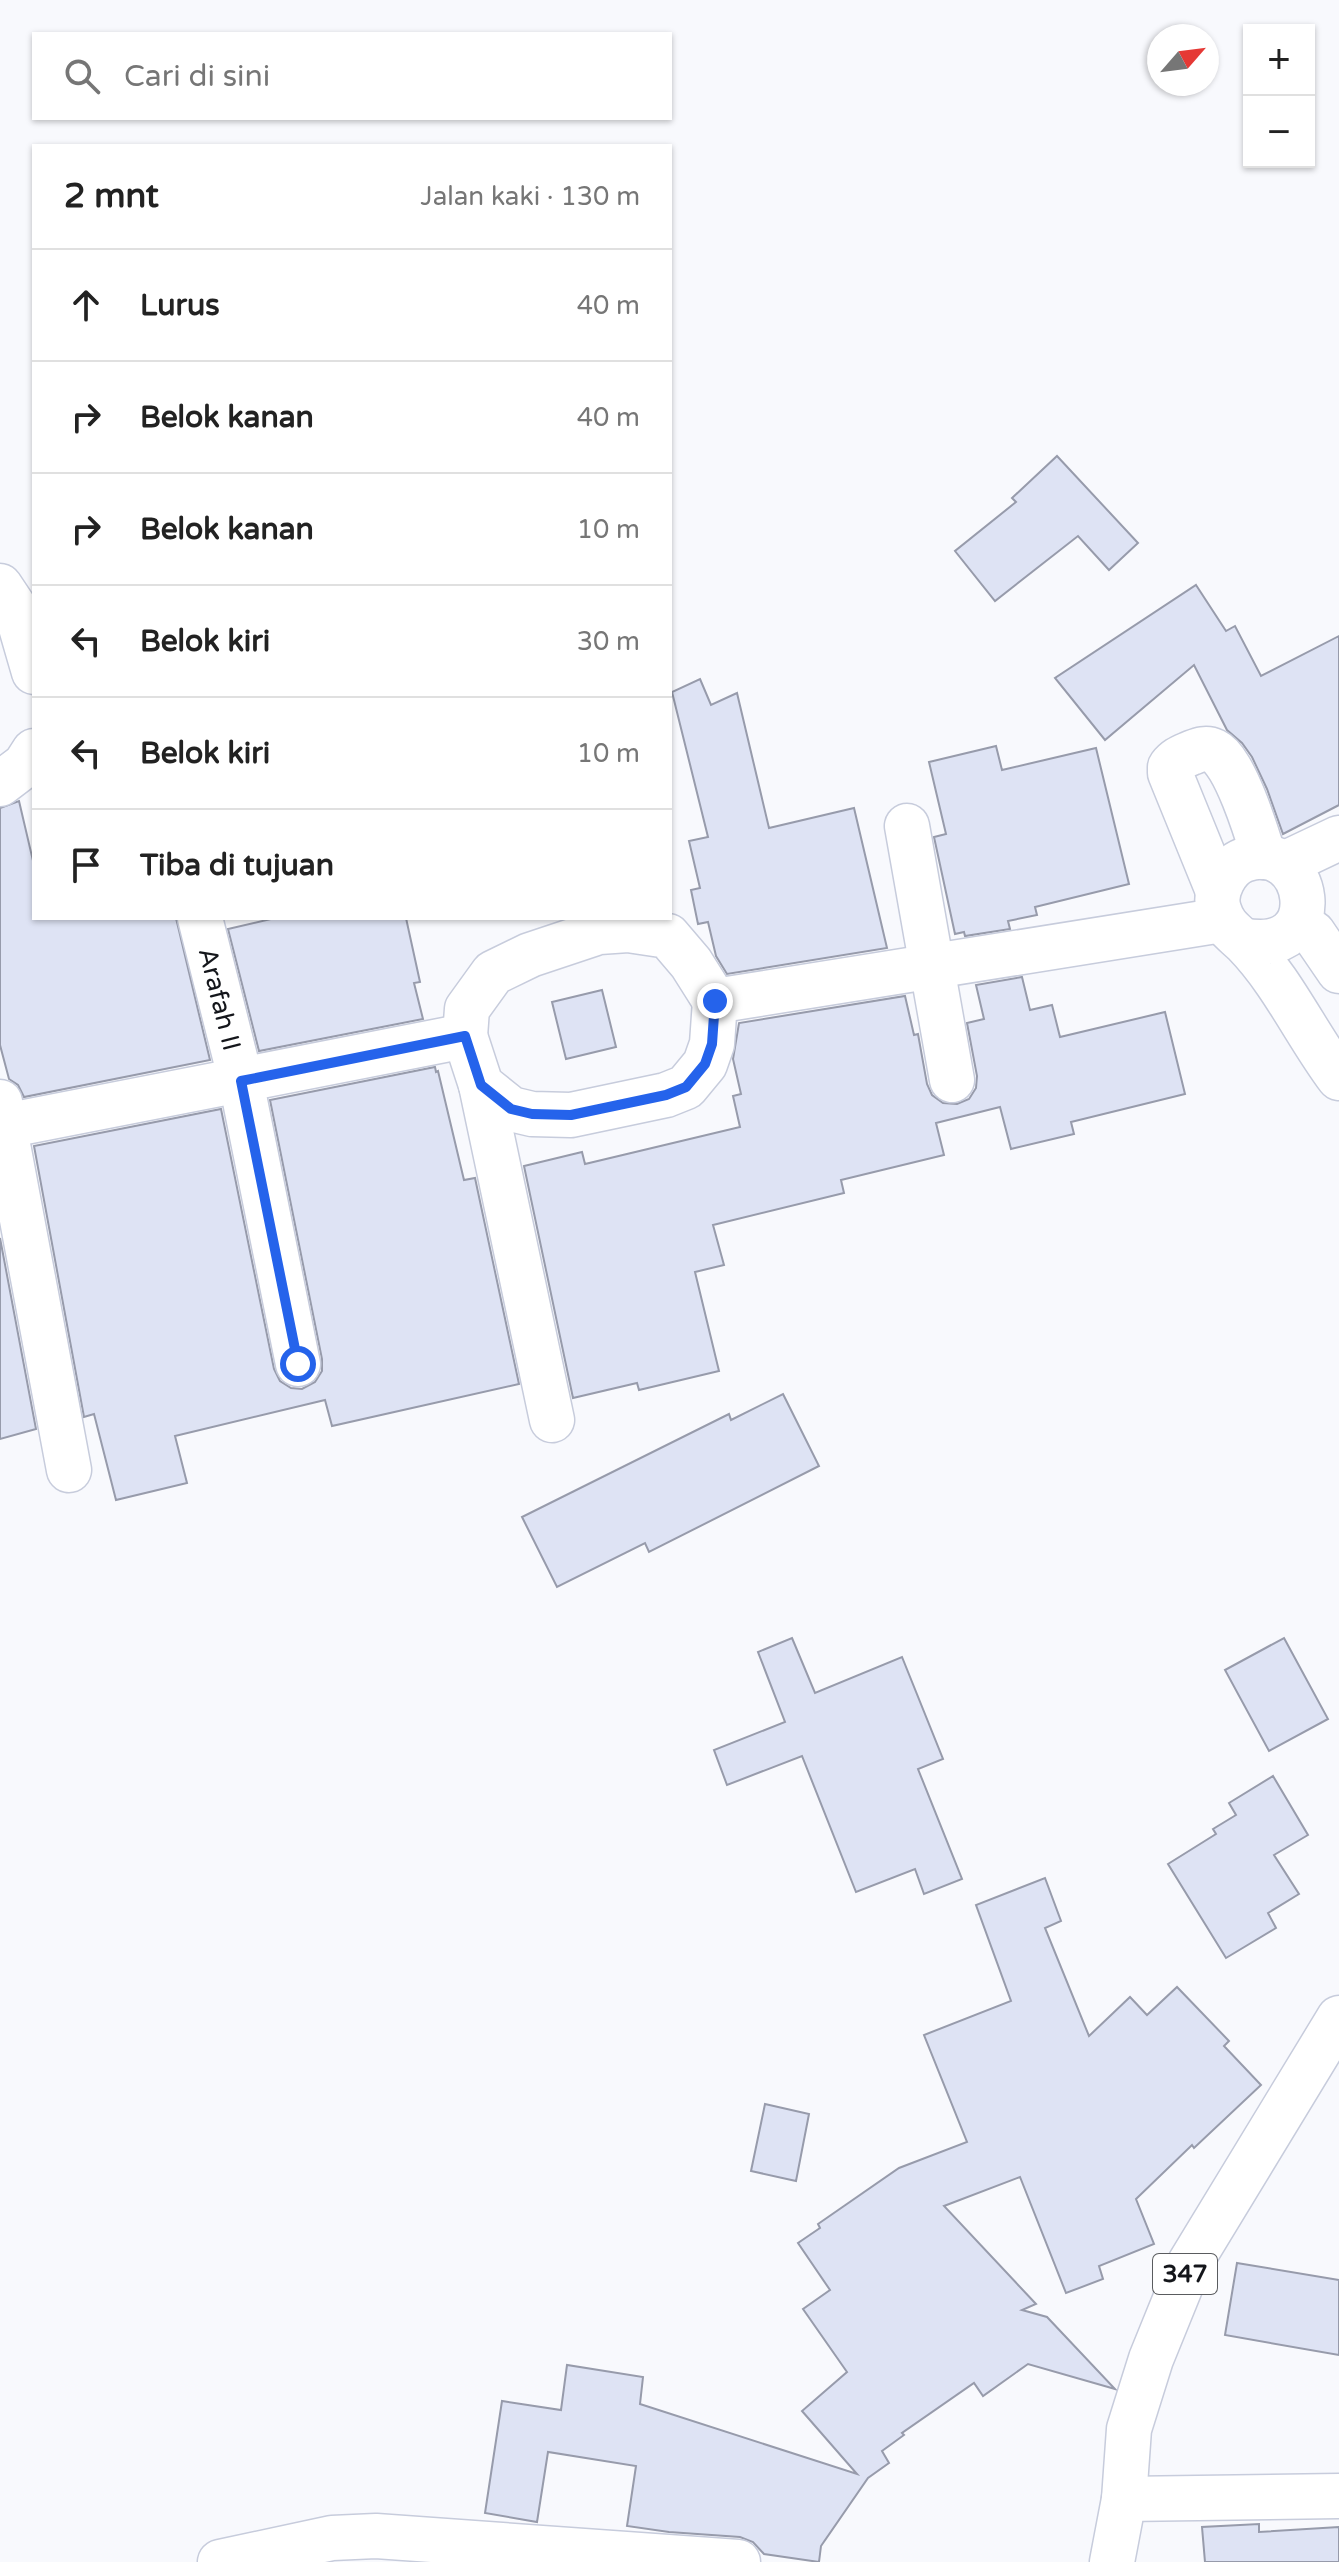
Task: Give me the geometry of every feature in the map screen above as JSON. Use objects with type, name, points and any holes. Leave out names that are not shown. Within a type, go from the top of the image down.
[{"type":"street","points":[[0,586],[16,610],[32,665]]},
{"type":"street","points":[[1339,971],[1313,933],[1313,912],[1301,885],[1274,861],[1227,762],[1217,752],[1203,748],[1176,760],[1170,767],[1170,773],[1228,917],[1284,991],[1339,1078]]},
{"type":"street","points":[[0,784],[25,765],[32,754]]},
{"type":"street","points":[[907,826],[952,1080]]},
{"type":"street","points":[[1228,917],[1227,873],[1243,860],[1274,861],[1339,838]]},
{"type":"street","points":[[715,1001],[1228,917],[1263,944],[1283,938],[1313,912]]},
{"type":"street","name":"Arafah II","points":[[201,920],[241,1081],[298,1364]]},
{"type":"street","points":[[481,1085],[511,1109],[532,1114],[571,1115],[666,1095],[686,1087],[705,1064],[712,1044],[715,1001],[667,927],[599,932],[530,955],[493,973],[467,1009],[465,1036],[481,1085],[552,1420]]},
{"type":"street","points":[[69,1470],[2,1118],[241,1081],[465,1036]]},
{"type":"street","name":"347","points":[[1112,2562],[1124,2499],[1129,2429],[1151,2359],[1190,2263],[1332,2044]]},
{"type":"street","points":[[1124,2499],[1339,2496]]},
{"type":"street","points":[[220,2562],[332,2538],[376,2536],[738,2562]]},
{"type":"building","points":[[1057,456],[1138,543],[1109,570],[1078,536],[995,601],[955,551],[1016,502],[1012,498]]},
{"type":"building","points":[[1196,585],[1226,631],[1235,626],[1261,676],[1339,636],[1339,805],[1283,834],[1252,757],[1227,730],[1194,665],[1105,740],[1055,678]]},
{"type":"building","points":[[700,679],[711,705],[737,693],[769,828],[854,808],[887,948],[727,974],[716,956],[708,922],[698,924],[691,890],[700,888],[689,841],[708,837],[672,692]]},
{"type":"building","points":[[996,746],[1002,770],[1096,748],[1129,884],[1035,907],[1037,915],[1008,921],[1010,929],[965,936],[964,932],[955,934],[934,837],[946,834],[929,762]]},
{"type":"building","points":[[19,801],[32,856],[32,920],[176,920],[210,1060],[24,1097],[18,1085],[9,1079],[0,1045],[0,808]]},
{"type":"building","points":[[266,920],[406,920],[420,982],[414,983],[423,1019],[259,1051],[228,929]]},
{"type":"building","points":[[1022,977],[1030,1010],[1052,1005],[1060,1037],[1165,1012],[1185,1094],[1071,1122],[1074,1134],[1011,1149],[1000,1107],[936,1123],[944,1155],[841,1180],[844,1193],[713,1225],[724,1265],[695,1272],[719,1371],[639,1390],[637,1383],[573,1398],[524,1166],[582,1152],[585,1164],[740,1127],[733,1096],[741,1094],[733,1059],[739,1023],[905,996],[914,1035],[918,1034],[927,1084],[932,1095],[943,1103],[957,1104],[969,1099],[976,1088],[977,1076],[967,1023],[984,1019],[976,985]]},
{"type":"building","points":[[602,990],[616,1047],[566,1059],[552,1002]]},
{"type":"building","points":[[435,1067],[464,1180],[475,1178],[519,1384],[332,1426],[325,1400],[175,1436],[187,1483],[116,1500],[94,1414],[84,1417],[34,1146],[221,1109],[274,1369],[280,1381],[291,1388],[302,1389],[315,1382],[322,1371],[322,1359],[270,1100]]},
{"type":"building","points":[[0,1238],[36,1429],[0,1439]]},
{"type":"building","points":[[783,1394],[819,1466],[649,1552],[645,1543],[557,1587],[522,1517],[729,1414],[731,1420]]},
{"type":"building","points":[[792,1638],[815,1693],[902,1657],[943,1759],[918,1769],[962,1879],[924,1894],[915,1869],[856,1892],[802,1756],[727,1785],[714,1750],[785,1722],[758,1652]]},
{"type":"building","points":[[1284,1638],[1328,1719],[1269,1751],[1225,1670]]},
{"type":"building","points":[[1273,1776],[1308,1835],[1274,1855],[1299,1894],[1268,1913],[1276,1928],[1226,1958],[1168,1864],[1216,1834],[1213,1829],[1236,1815],[1229,1803]]},
{"type":"building","points":[[1045,1878],[1061,1921],[1045,1928],[1089,2036],[1130,1997],[1147,2015],[1177,1987],[1229,2041],[1224,2046],[1261,2085],[1136,2199],[1154,2244],[1099,2266],[1103,2279],[1066,2293],[1020,2177],[944,2206],[1036,2304],[1022,2310],[1047,2317],[1115,2389],[1028,2364],[983,2396],[974,2383],[902,2433],[904,2435],[882,2451],[889,2463],[868,2478],[821,2546],[819,2562],[764,2554],[753,2542],[740,2537],[627,2526],[636,2466],[548,2452],[537,2522],[485,2513],[502,2401],[561,2410],[567,2365],[643,2377],[640,2404],[857,2474],[802,2411],[847,2372],[803,2309],[830,2290],[798,2243],[820,2228],[818,2224],[899,2168],[967,2142],[924,2035],[1011,2001],[976,1905]]},
{"type":"building","points":[[765,2104],[809,2114],[796,2181],[751,2171]]},
{"type":"building","points":[[1237,2263],[1339,2280],[1339,2355],[1225,2335]]},
{"type":"building","points":[[1259,2524],[1259,2532],[1339,2527],[1339,2562],[1205,2562],[1202,2527]]},
{"type":"route","points":[[298,1364],[241,1081],[465,1036],[481,1085],[511,1109],[532,1114],[571,1115],[666,1095],[686,1087],[705,1064],[712,1044],[715,1001]]}]
